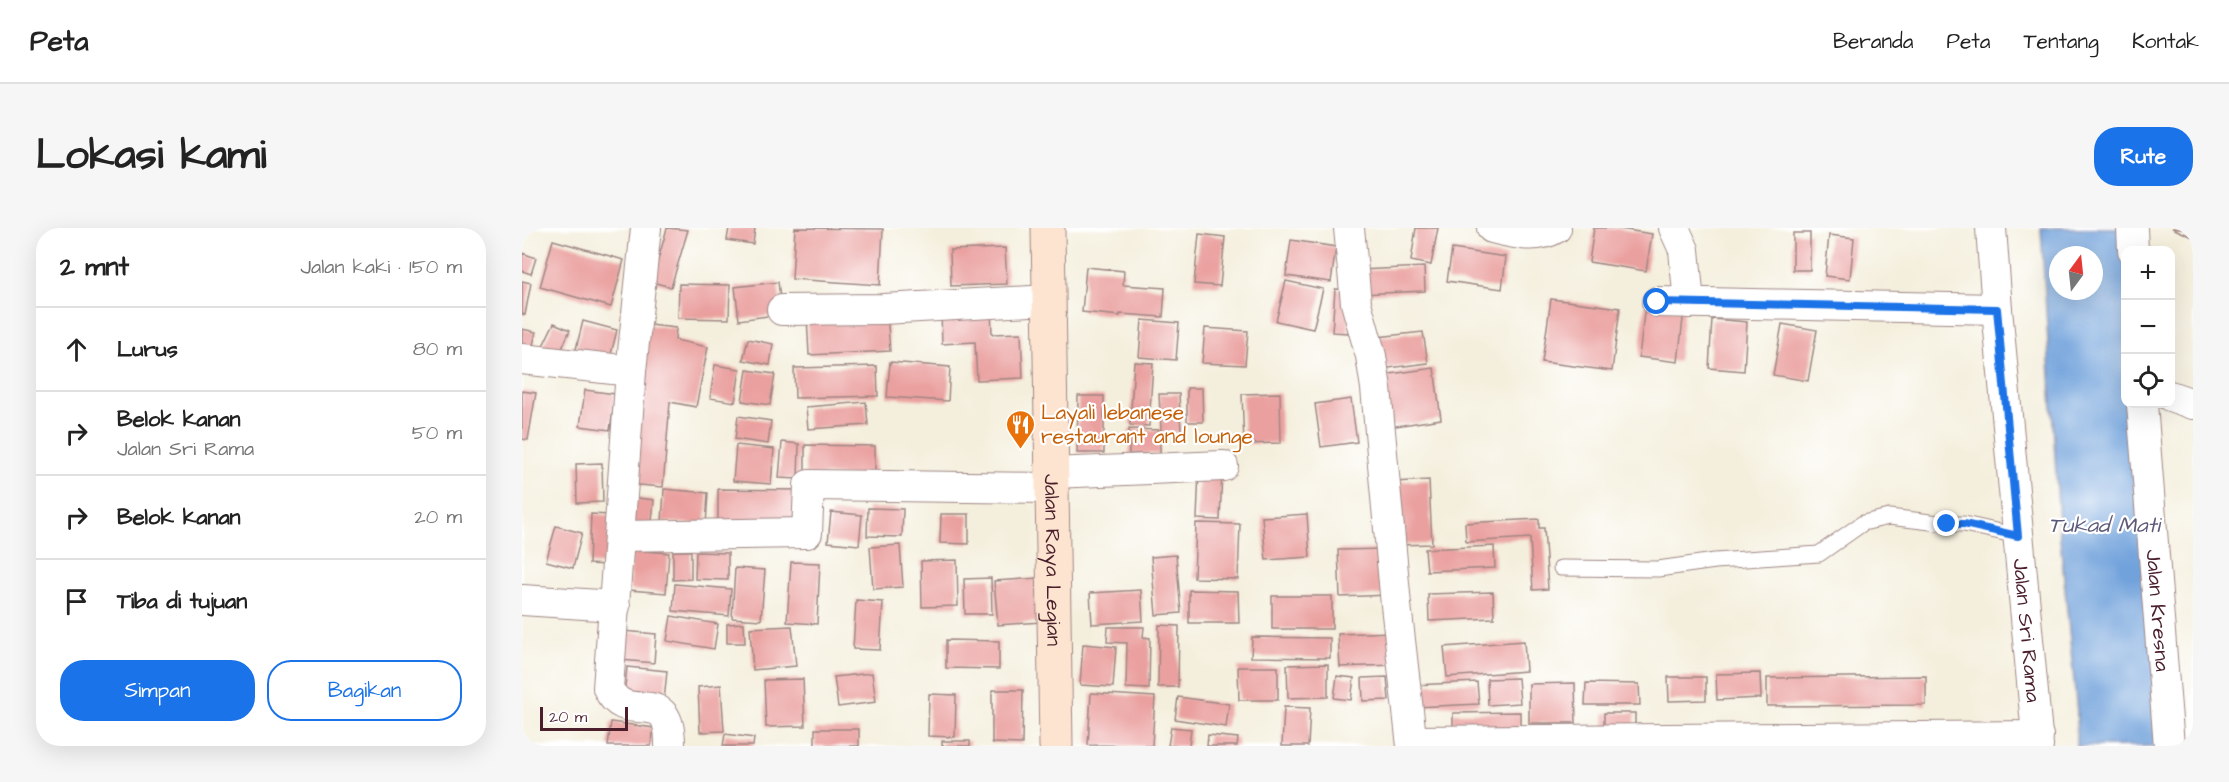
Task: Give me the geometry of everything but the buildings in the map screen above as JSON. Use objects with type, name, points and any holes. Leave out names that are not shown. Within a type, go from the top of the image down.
[{"type":"main road","name":"Jalan Raya Legian","points":[[1048,228],[1056,746]]},
{"type":"street","points":[[646,228],[631,371],[608,688],[618,702],[660,711],[667,717],[670,746]]},
{"type":"street","points":[[1349,228],[1356,303],[1371,356],[1376,388],[1396,605],[1412,744],[2038,741]]},
{"type":"street","points":[[1492,228],[1526,235],[1556,228]]},
{"type":"street","points":[[1674,228],[1684,250],[1689,303]]},
{"type":"street","name":"Jalan Sri Rama","points":[[1991,228],[2038,741]]},
{"type":"street","points":[[2132,228],[2133,246]]},
{"type":"street","points":[[782,310],[883,309],[1049,300]]},
{"type":"street","points":[[1657,302],[1997,309]]},
{"type":"street","points":[[522,359],[631,371]]},
{"type":"street","points":[[2175,398],[2193,404]]},
{"type":"street","name":"Jalan Kresna","points":[[2142,408],[2169,746]]},
{"type":"street","points":[[620,536],[807,532],[810,485],[1052,480],[1223,466]]},
{"type":"street","points":[[522,600],[615,606]]},
{"type":"lane","points":[[1561,568],[1658,569],[1715,561],[1819,554],[1863,523],[1889,517],[1964,524],[2018,536]]},
{"type":"water","name":"Tukad Mati","points":[[2041,228],[2128,228],[2126,246],[2121,246],[2121,408],[2140,408],[2161,746],[2076,746],[2077,712],[2060,538]]},
{"type":"place","name":"Layali lebanese restaurant and lounge","points":[[1020,450]]},
{"type":"route","points":[[1657,302],[1997,309],[2018,536],[1964,524],[1947,524]]}]
